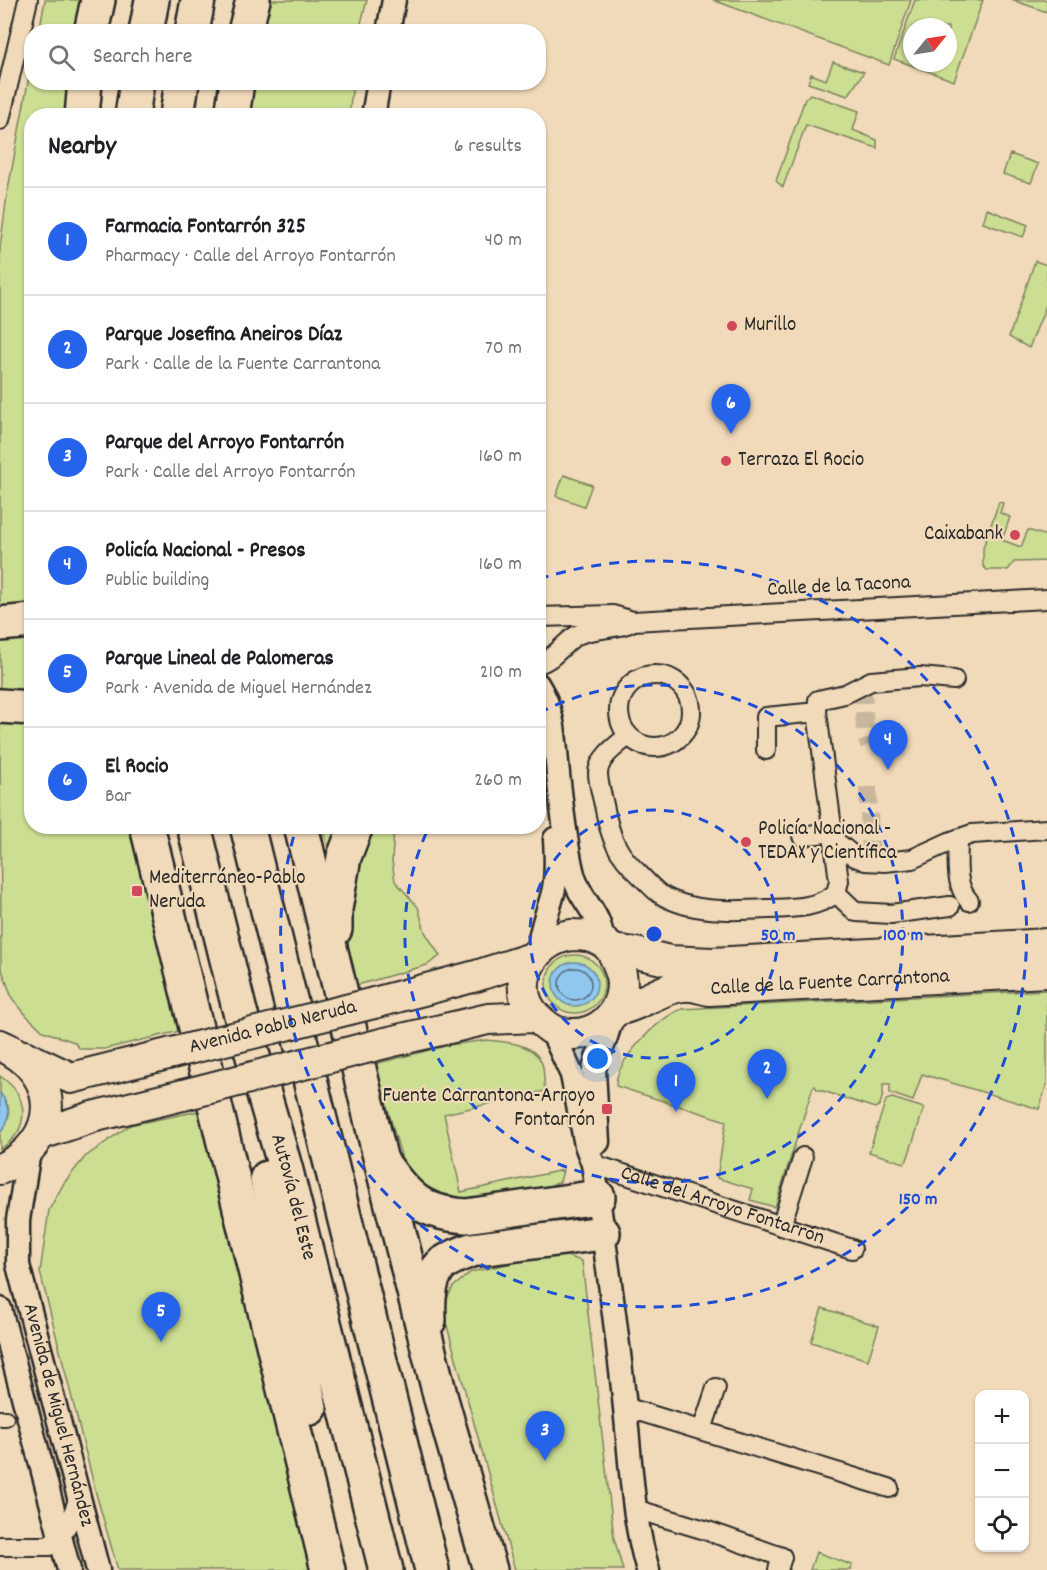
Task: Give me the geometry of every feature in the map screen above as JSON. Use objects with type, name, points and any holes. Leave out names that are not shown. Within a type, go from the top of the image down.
[{"type":"highway","points":[[94,24],[98,0]]},
{"type":"highway","points":[[148,24],[152,0]]},
{"type":"highway","points":[[194,24],[198,0]]},
{"type":"highway","points":[[247,24],[253,0]]},
{"type":"highway","points":[[83,108],[84,90]]},
{"type":"highway","points":[[133,108],[136,90]]},
{"type":"highway","points":[[178,108],[181,90]]},
{"type":"highway","points":[[232,108],[236,90]]},
{"type":"highway","points":[[0,624],[24,622]]},
{"type":"highway","points":[[0,706],[24,708]]},
{"type":"highway","points":[[148,834],[328,1570]]},
{"type":"highway","name":"Autovía del Este","points":[[197,834],[239,1008],[285,1167],[386,1570]]},
{"type":"highway","points":[[249,834],[432,1570]]},
{"type":"highway","points":[[302,834],[441,1399],[490,1570]]},
{"type":"highway","points":[[334,964],[335,909],[344,857],[353,834]]},
{"type":"highway","points":[[239,1008],[266,1175],[315,1431],[338,1570]]},
{"type":"highway","points":[[381,1161],[401,1190],[428,1209],[450,1215],[466,1215],[598,1197]]},
{"type":"highway","points":[[441,1399],[429,1316],[430,1286],[440,1266],[471,1250],[603,1233]]},
{"type":"main road","points":[[560,936],[587,936],[607,945],[621,973],[621,999],[615,1013],[589,1031],[562,1034],[543,1023],[526,998],[524,983],[527,968],[536,954],[560,936]]},
{"type":"main road","name":"Calle de la Fuente Carrantona","points":[[607,945],[670,961],[712,963],[1047,944]]},
{"type":"main road","name":"Avenida Pablo Neruda","points":[[4,1046],[71,1078],[476,976],[536,954]]},
{"type":"main road","name":"Calle de la Fuente Carrantona","points":[[615,1013],[668,990],[689,986],[709,990],[1047,972]]},
{"type":"main road","name":"Avenida Pablo Neruda","points":[[0,1169],[16,1162],[35,1143],[92,1117],[488,1019],[543,1023]]},
{"type":"main road","points":[[4,1046],[30,1063],[40,1078],[46,1097],[46,1116],[35,1143]]},
{"type":"street","points":[[0,120],[28,0]]},
{"type":"street","points":[[390,24],[394,0]]},
{"type":"street","points":[[374,108],[377,90]]},
{"type":"street","name":"Calle de la Tacona","points":[[546,660],[580,634],[621,626],[633,621],[1047,599]]},
{"type":"street","name":"Calle de la Tacona","points":[[546,617],[613,615],[633,621]]},
{"type":"street","points":[[652,675],[674,680],[683,688],[690,699],[692,711],[690,723],[684,734],[674,742],[656,747],[638,743],[628,736],[619,715],[624,693],[631,684],[652,675]]},
{"type":"street","points":[[628,736],[608,752],[598,772],[608,830],[620,855],[660,894],[702,908],[756,910],[808,906],[824,903],[836,893],[839,881],[817,712],[818,699],[845,694],[871,681],[920,677],[954,680]]},
{"type":"street","points":[[546,699],[553,720],[561,800],[573,873],[585,902],[597,916],[607,945]]},
{"type":"street","points":[[766,750],[766,717],[817,712]]},
{"type":"street","points":[[536,954],[542,923],[554,889],[556,867],[555,840],[546,774]]},
{"type":"street","points":[[802,836],[833,836],[855,857],[866,861],[885,862],[912,859],[972,834],[1047,829]]},
{"type":"street","points":[[958,839],[960,885],[969,900]]},
{"type":"street","points":[[836,893],[855,912],[891,914],[950,906]]},
{"type":"street","name":"Calle del Arroyo Fontarrón","points":[[593,1164],[598,1144],[594,1070],[615,1013]]},
{"type":"street","name":"Calle del Arroyo Fontarrón","points":[[543,1023],[572,1074],[586,1145],[593,1164],[625,1407],[634,1509],[648,1570]]},
{"type":"street","name":"Avenida de Miguel Hernández","points":[[35,1143],[18,1220],[18,1265],[98,1570]]},
{"type":"street","points":[[781,1226],[803,1157]]},
{"type":"street","name":"Calle del Arroyo Fontarrón","points":[[593,1164],[852,1249]]},
{"type":"street","name":"Avenida de Miguel Hernández","points":[[0,1309],[65,1558]]},
{"type":"street","points":[[702,1430],[716,1388]]},
{"type":"street","points":[[625,1407],[889,1488]]},
{"type":"street","points":[[0,1546],[65,1558],[73,1514],[79,1497]]},
{"type":"street","points":[[634,1509],[705,1530],[782,1557],[778,1570]]},
{"type":"green space","points":[[45,0],[86,0],[81,24],[40,24]]},
{"type":"green space","points":[[268,0],[367,0],[361,24],[263,24]]},
{"type":"green space","points":[[713,0],[911,0],[903,18],[889,65]]},
{"type":"green space","points":[[915,0],[983,0],[954,81],[929,72],[957,72],[957,18],[909,18]]},
{"type":"green space","points":[[1012,0],[1047,0],[1047,12]]},
{"type":"green space","points":[[903,34],[903,62],[894,59]]},
{"type":"green space","points":[[833,62],[864,72],[848,96],[808,83],[811,74],[826,80]]},
{"type":"green space","points":[[27,90],[69,90],[67,108],[24,108],[24,610],[0,612],[0,248],[7,195]]},
{"type":"green space","points":[[249,90],[352,90],[350,108],[245,108]]},
{"type":"green space","points":[[810,94],[859,111],[853,130],[877,140],[877,148],[806,125],[783,187],[776,181],[805,99]]},
{"type":"green space","points":[[1010,154],[1038,164],[1031,183],[1003,174]]},
{"type":"green space","points":[[987,209],[1028,225],[1023,237],[983,223]]},
{"type":"green space","points":[[1035,261],[1047,265],[1047,303],[1029,348],[1009,337]]},
{"type":"green space","points":[[564,475],[592,485],[584,506],[556,496]]},
{"type":"green space","points":[[999,502],[1003,503],[1000,513],[1010,517],[1002,540],[1021,547],[1028,530],[1047,536],[1047,561],[1014,562],[1008,570],[987,570],[983,566],[983,548]]},
{"type":"green space","points":[[24,635],[24,695],[0,693],[0,639]]},
{"type":"green space","points":[[11,721],[24,722],[24,834],[130,834],[184,1030],[104,1049],[80,1049],[74,1042],[43,1031],[12,998],[1,967],[0,724]]},
{"type":"green space","points":[[324,834],[344,834],[333,864]]},
{"type":"green space","points":[[363,834],[394,834],[392,861],[395,881],[418,907],[425,932],[440,956],[427,965],[354,986],[341,925]]},
{"type":"green space","points":[[569,955],[581,955],[596,963],[604,978],[604,990],[596,1005],[581,1013],[569,1013],[554,1005],[546,990],[546,978],[554,963]]},
{"type":"green space","points":[[1047,990],[1047,1084],[1039,1109],[922,1074],[913,1101],[890,1093],[890,1084],[883,1084],[880,1105],[875,1108],[817,1089],[815,1086],[775,1207],[750,1200],[753,1189],[717,1178],[726,1121],[616,1086],[623,1064],[640,1041],[662,1020],[682,1009]]},
{"type":"green space","points":[[487,1040],[520,1045],[535,1053],[543,1067],[545,1091],[444,1114],[461,1192],[563,1170],[560,1182],[534,1191],[464,1202],[427,1192],[407,1177],[375,1064],[449,1045]]},
{"type":"green space","points":[[0,1076],[17,1093],[23,1113],[22,1123],[17,1132],[0,1149],[0,1133],[9,1115],[8,1106],[0,1093]]},
{"type":"green space","points":[[892,1098],[924,1108],[904,1163],[869,1152],[886,1100]]},
{"type":"green space","points":[[204,1110],[324,1570],[118,1570],[97,1497],[40,1272],[49,1210],[64,1183],[85,1157],[130,1125]]},
{"type":"green space","points":[[558,1253],[582,1261],[614,1538],[623,1570],[515,1570],[442,1308],[453,1287],[471,1272]]},
{"type":"green space","points":[[822,1308],[879,1326],[868,1360],[811,1342]]},
{"type":"green space","points":[[816,1552],[852,1565],[850,1570],[810,1570]]},
{"type":"water","points":[[575,962],[590,969],[597,984],[590,999],[575,1006],[560,999],[553,984],[560,969]]},
{"type":"water","points":[[0,1093],[8,1108],[8,1118],[0,1133]]},
{"type":"tunnel","points":[[863,685],[865,735],[869,745]]},
{"type":"tunnel","points":[[868,787],[871,861]]},
{"type":"place","name":"Murillo","points":[[732,326]]},
{"type":"place","name":"El Rocio","points":[[731,434]]},
{"type":"place","name":"Terraza El Rocio","points":[[726,461]]},
{"type":"place","name":"Caixabank","points":[[1015,535]]},
{"type":"place","name":"Policía Nacional - Presos","points":[[888,770]]},
{"type":"place","name":"Policía Nacional - TEDAX y Científica","points":[[746,842]]},
{"type":"place","name":"Mediterráneo-Pablo Neruda","points":[[137,891]]},
{"type":"place","name":"Parque Josefina Aneiros Díaz","points":[[767,1099]]},
{"type":"place","name":"Fuente Carrantona-Arroyo Fontarrón","points":[[607,1109]]},
{"type":"place","name":"Farmacia Fontarrón 325","points":[[676,1112]]},
{"type":"place","name":"Parque Lineal de Palomeras","points":[[161,1342]]},
{"type":"place","name":"Parque del Arroyo Fontarrón","points":[[545,1461]]}]
